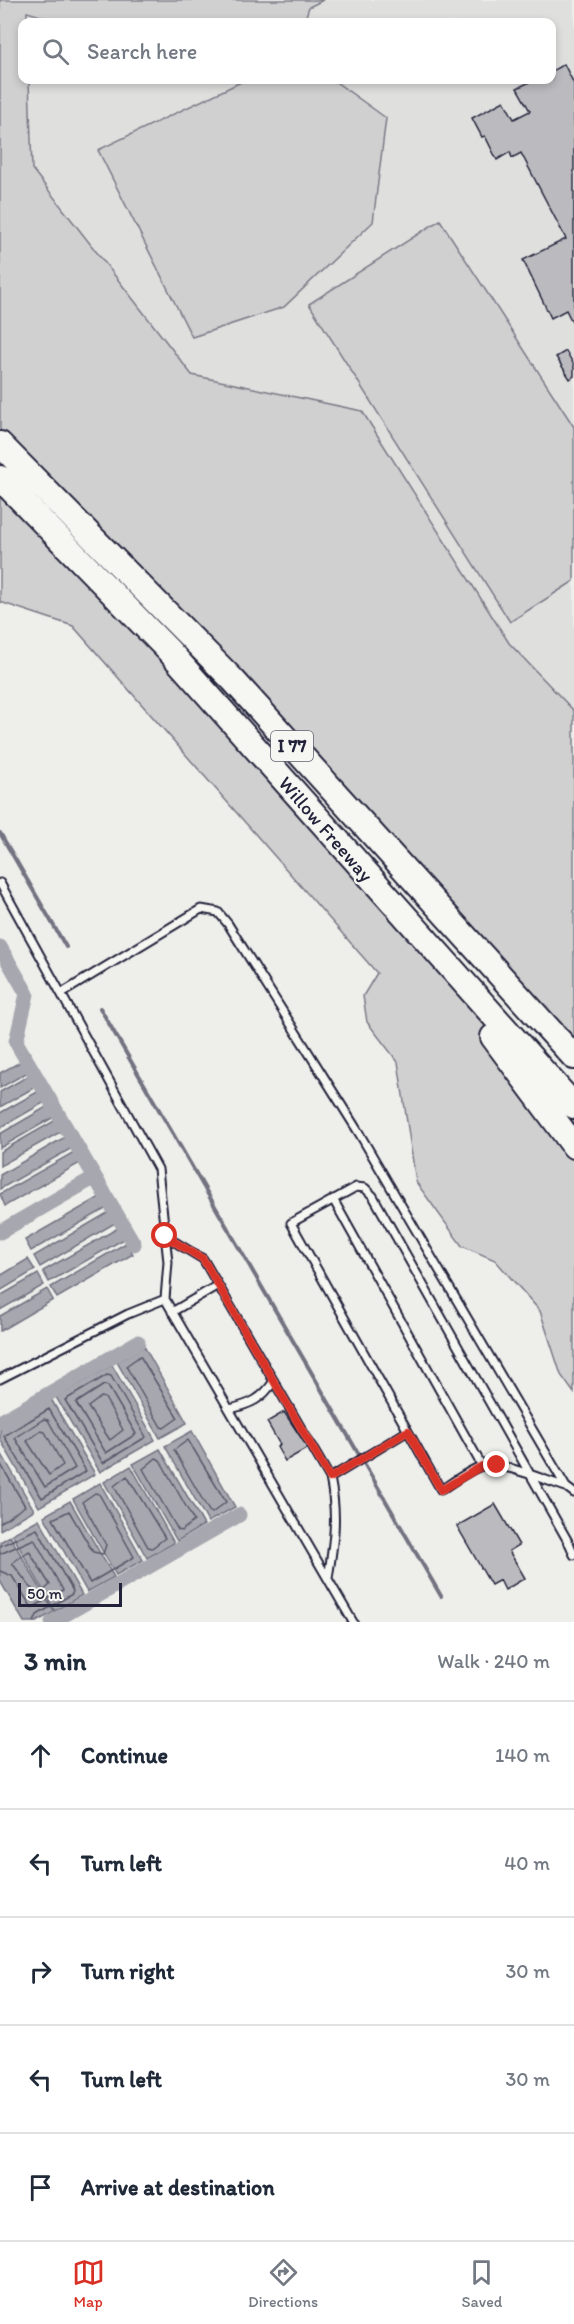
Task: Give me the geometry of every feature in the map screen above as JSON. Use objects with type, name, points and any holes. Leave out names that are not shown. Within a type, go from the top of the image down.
[{"type":"highway","name":"Willow Freeway","points":[[0,444],[233,680],[574,1057]]},
{"type":"highway","name":"Willow Freeway","points":[[0,478],[170,652],[574,1106]]},
{"type":"highway","points":[[408,922],[574,1146]]},
{"type":"lane","points":[[0,882],[158,1169],[168,1262],[165,1299],[353,1622]]},
{"type":"lane","points":[[62,993],[201,909],[218,912],[228,924],[359,1133],[566,1487]]},
{"type":"lane","points":[[574,1493],[566,1487],[530,1476],[497,1465],[482,1466],[441,1490],[291,1223],[356,1187],[365,1188],[374,1196],[530,1476],[574,1555]]},
{"type":"lane","points":[[333,1199],[482,1466]]},
{"type":"lane","points":[[165,1236],[203,1259],[330,1478],[336,1506],[336,1524],[328,1578]]},
{"type":"lane","points":[[172,1311],[218,1285]]},
{"type":"lane","points":[[0,1379],[128,1314],[165,1299]]},
{"type":"lane","points":[[230,1409],[252,1403],[264,1396],[274,1381]]},
{"type":"lane","points":[[330,1478],[346,1466],[408,1431]]},
{"type":"shaded area","points":[[0,0],[323,0],[309,7],[305,18],[47,18],[27,12],[27,18],[18,18],[18,84],[29,84],[32,169],[192,375],[362,411],[509,643],[574,711],[574,1057],[0,444]]},
{"type":"shaded area","points":[[323,0],[574,0],[574,711],[509,643],[362,411],[192,375],[32,169],[29,84],[556,84],[556,18],[305,18],[309,7]]},
{"type":"shaded area","points":[[237,84],[339,84],[386,118],[373,222],[284,307],[192,337],[98,150]]},
{"type":"shaded area","points":[[440,220],[574,427],[574,581],[510,622],[309,304]]},
{"type":"shaded area","points":[[0,478],[574,1106],[574,1393],[561,1375],[540,1311],[495,1260],[462,1246],[416,1182],[398,1062],[367,1022],[363,996],[377,973],[73,626],[0,602]]},
{"type":"water","points":[[22,1061],[28,1072],[0,1088],[0,1073]]},
{"type":"water","points":[[30,1075],[37,1086],[0,1107],[0,1092]]},
{"type":"water","points":[[39,1091],[45,1102],[0,1128],[0,1113]]},
{"type":"water","points":[[48,1106],[54,1117],[0,1148],[0,1134]]},
{"type":"water","points":[[56,1120],[62,1131],[0,1166],[0,1152]]},
{"type":"water","points":[[65,1137],[72,1148],[0,1189],[0,1175]]},
{"type":"water","points":[[74,1152],[80,1163],[5,1206],[0,1194]]},
{"type":"water","points":[[100,1197],[107,1208],[31,1251],[25,1240]]},
{"type":"water","points":[[109,1212],[115,1223],[40,1267],[34,1256]]},
{"type":"water","points":[[118,1228],[124,1239],[49,1282],[43,1271]]},
{"type":"water","points":[[126,1243],[133,1254],[57,1298],[51,1287]]},
{"type":"water","points":[[28,1259],[35,1270],[0,1291],[0,1276]]},
{"type":"water","points":[[38,1274],[44,1285],[0,1310],[0,1296]]},
{"type":"water","points":[[47,1289],[53,1300],[0,1331],[0,1316]]},
{"type":"water","points":[[144,1346],[187,1423],[160,1438],[117,1362]]},
{"type":"water","points":[[112,1365],[155,1440],[100,1472],[56,1397]]},
{"type":"water","points":[[51,1399],[95,1474],[39,1507],[0,1439],[0,1429]]},
{"type":"water","points":[[192,1431],[235,1507],[208,1522],[165,1446]]},
{"type":"water","points":[[160,1449],[204,1525],[177,1541],[133,1464]]},
{"type":"water","points":[[0,1451],[34,1510],[0,1530]]},
{"type":"water","points":[[131,1466],[174,1543],[147,1558],[104,1482]]},
{"type":"water","points":[[100,1483],[143,1560],[116,1575],[73,1499]]},
{"type":"water","points":[[70,1501],[114,1577],[87,1592],[44,1516]]},
{"type":"water","points":[[39,1519],[82,1595],[55,1611],[12,1534]]},
{"type":"water","points":[[10,1536],[54,1612],[36,1622],[24,1622],[0,1581],[0,1542]]},
{"type":"building","points":[[564,64],[574,84],[574,326],[566,310],[551,318],[523,260],[566,239],[521,153],[512,158],[510,152],[497,160],[485,136],[482,137],[472,118],[504,101],[514,119],[530,111],[517,88],[526,84],[556,84],[556,69]]},
{"type":"building","points":[[566,351],[574,365],[574,376],[570,379],[556,357]]},
{"type":"building","points":[[284,1412],[308,1448],[285,1461],[277,1447],[280,1445],[267,1422]]},
{"type":"building","points":[[495,1504],[519,1545],[509,1551],[525,1578],[505,1590],[500,1580],[491,1585],[457,1526]]},
{"type":"waterway","points":[[0,833],[66,947]]},
{"type":"waterway","points":[[0,947],[27,994],[16,1042],[134,1244]]},
{"type":"waterway","points":[[100,1008],[441,1596]]},
{"type":"waterway","points":[[0,1232],[95,1177]]},
{"type":"waterway","points":[[0,1422],[138,1342]]},
{"type":"waterway","points":[[52,1622],[239,1515]]},
{"type":"route","points":[[165,1236],[203,1259],[330,1478],[346,1466],[408,1431],[441,1490],[482,1466],[497,1465]]}]
